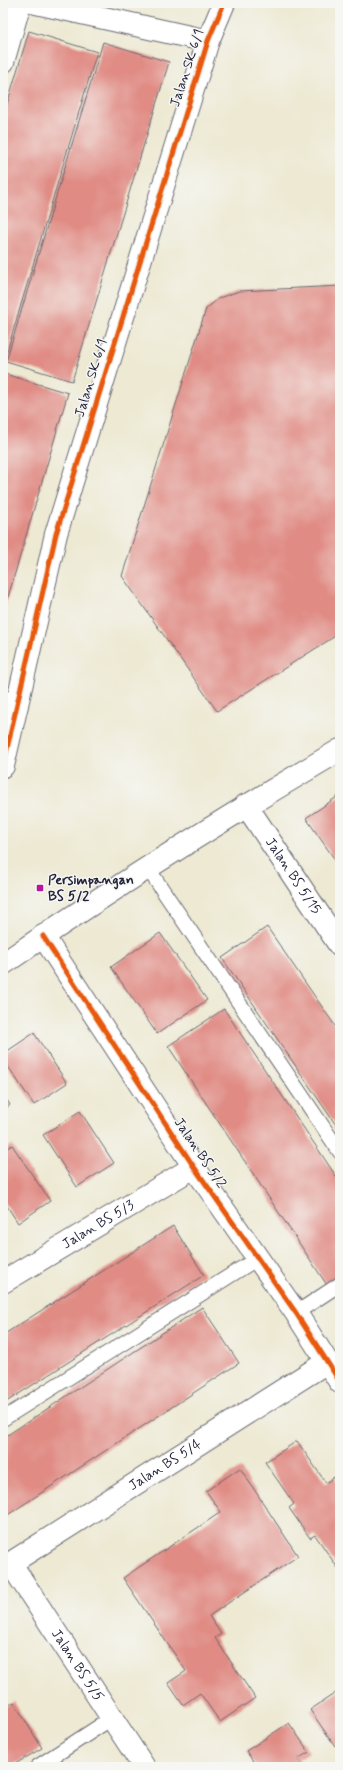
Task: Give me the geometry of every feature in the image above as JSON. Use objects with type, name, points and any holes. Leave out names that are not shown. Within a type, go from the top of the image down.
[{"type":"street","points":[[3,62],[20,3]]},
{"type":"street","points":[[36,3],[208,41]]},
{"type":"street","name":"Jalan SK 6/1","points":[[3,766],[10,703],[56,534],[208,41],[224,3]]},
{"type":"street","points":[[3,964],[147,867],[246,805],[340,750]]},
{"type":"street","name":"Jalan BS 5/15","points":[[246,805],[340,946]]},
{"type":"street","name":"Jalan BS 5/2","points":[[43,936],[194,1167],[296,1313],[340,1382]]},
{"type":"street","name":"Jalan BS 5/3","points":[[3,1282],[194,1167]]},
{"type":"street","name":"Jalan BS 5/4","points":[[7,1566],[327,1362]]},
{"type":"street","name":"Jalan BS 5/5","points":[[7,1566],[144,1767]]},
{"type":"lane","points":[[147,867],[340,1152]]},
{"type":"lane","points":[[3,1419],[258,1258]]},
{"type":"lane","points":[[296,1313],[340,1284]]},
{"type":"lane","points":[[37,1767],[112,1718]]},
{"type":"building","points":[[29,31],[97,52],[7,351],[3,350],[3,118]]},
{"type":"building","points":[[103,42],[169,62],[72,381],[6,361]]},
{"type":"building","points":[[340,286],[340,633],[217,711],[122,576],[206,309],[219,298],[239,291]]},
{"type":"building","points":[[5,374],[68,393],[3,614],[3,380]]},
{"type":"building","points":[[340,795],[340,867],[306,818]]},
{"type":"building","points":[[267,927],[340,1033],[340,1131],[222,958]]},
{"type":"building","points":[[160,933],[207,1000],[157,1034],[111,967]]},
{"type":"building","points":[[224,1009],[340,1182],[340,1277],[327,1285],[168,1046]]},
{"type":"building","points":[[34,1033],[67,1083],[34,1105],[3,1059],[3,1054]]},
{"type":"building","points":[[3,1094],[10,1105],[3,1110]]},
{"type":"building","points":[[80,1111],[114,1163],[77,1187],[43,1135]]},
{"type":"building","points":[[12,1145],[50,1201],[18,1223],[3,1200],[3,1151]]},
{"type":"building","points":[[173,1226],[204,1275],[3,1404],[3,1335]]},
{"type":"building","points":[[340,1291],[340,1302],[335,1294]]},
{"type":"building","points":[[202,1307],[239,1363],[3,1518],[3,1438]]},
{"type":"building","points":[[297,1441],[326,1483],[334,1477],[340,1487],[340,1571],[315,1535],[310,1538],[289,1508],[294,1504],[265,1462]]},
{"type":"building","points":[[240,1468],[298,1556],[209,1616],[221,1634],[215,1638],[255,1698],[220,1722],[200,1693],[183,1705],[168,1683],[186,1671],[123,1578],[221,1512],[206,1491]]},
{"type":"building","points":[[340,1690],[340,1743],[335,1746],[310,1710]]},
{"type":"building","points":[[14,1702],[42,1748],[10,1767],[3,1767],[3,1708]]},
{"type":"building","points":[[289,1723],[309,1752],[298,1759],[304,1767],[257,1767],[246,1751]]},
{"type":"cycle path","points":[[3,766],[56,534],[208,41],[224,3]]},
{"type":"cycle path","points":[[43,936],[194,1167],[296,1313],[340,1382]]},
{"type":"place","name":"Persimpangan BS 5/2","points":[[40,888]]}]
